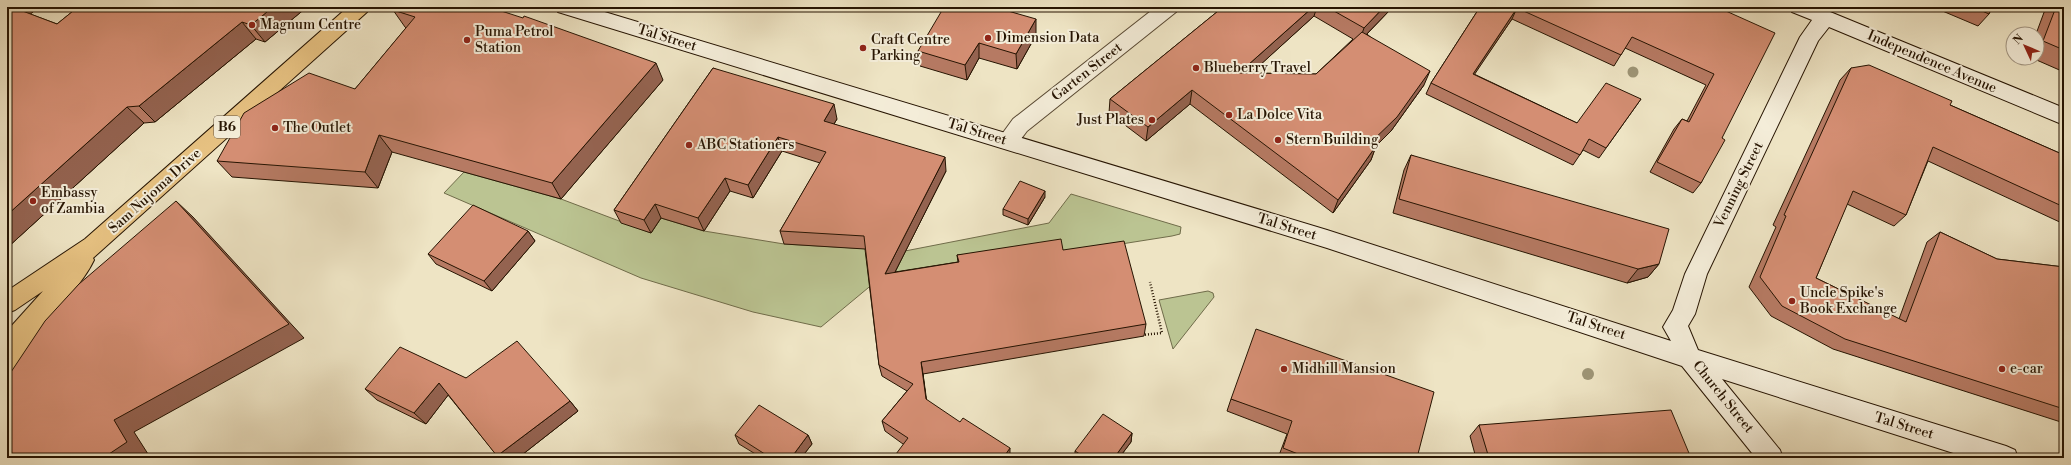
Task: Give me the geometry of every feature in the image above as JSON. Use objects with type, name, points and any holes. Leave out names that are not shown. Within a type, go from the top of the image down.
[{"type":"highway","name":"Sam Nujoma Drive","points":[[7,303],[93,246],[360,7]]},
{"type":"highway","name":"Sam Nujoma Drive","points":[[7,347],[67,281],[93,246]]},
{"type":"highway","points":[[7,377],[67,281]]},
{"type":"street","name":"Tal Street","points":[[565,7],[1327,239],[1805,395],[2006,458]]},
{"type":"street","name":"Garten Street","points":[[1007,141],[1020,125],[1169,7]]},
{"type":"street","name":"Independence Avenue","points":[[1799,7],[2064,117]]},
{"type":"street","name":"Venning Street","points":[[1689,356],[1682,337],[1675,327],[1683,314],[1696,274],[1810,37],[1825,18]]},
{"type":"street","name":"Church Street","points":[[1689,356],[1772,458]]},
{"type":"path","points":[[1136,336],[1162,332],[1150,282]]},
{"type":"green space","points":[[464,172],[561,199],[651,233],[661,218],[704,231],[784,244],[905,251],[1049,223],[1071,194],[1181,227],[1180,234],[1172,236],[874,283],[821,327],[753,312],[641,278],[444,193]]},
{"type":"green space","points":[[1208,291],[1213,293],[1214,297],[1173,349],[1159,300]]},
{"type":"building","points":[[7,7],[12,7],[57,24],[78,7],[273,7],[251,25],[242,22],[139,106],[127,107],[7,215]]},
{"type":"building","points":[[396,7],[489,7],[523,18],[524,16],[656,63],[552,183],[379,135],[365,172],[217,161],[244,113],[309,73],[355,89],[415,17],[393,10]]},
{"type":"building","points":[[944,7],[994,7],[1036,19],[1016,54],[979,43],[965,65],[918,51]]},
{"type":"building","points":[[1223,7],[1313,7],[1239,73],[1316,74],[1362,32],[1430,71],[1397,117],[1369,144],[1376,146],[1338,200],[1192,90],[1148,127],[1110,99]]},
{"type":"building","points":[[1327,7],[1384,7],[1364,28]]},
{"type":"building","points":[[1480,7],[1717,7],[1775,33],[1722,138],[1725,140],[1701,183],[1657,162],[1682,119],[1689,122],[1714,74],[1632,37],[1621,55],[1517,8],[1473,74],[1577,123],[1606,83],[1641,99],[1606,148],[1589,139],[1580,155],[1431,83]]},
{"type":"building","points":[[1973,7],[1992,7],[1989,14]]},
{"type":"building","points":[[2056,7],[2064,7],[2064,50],[2045,42],[2045,36]]},
{"type":"building","points":[[1869,65],[1952,101],[1950,105],[2064,155],[2064,207],[1933,147],[1906,215],[1853,191],[1816,278],[1906,322],[1940,232],[1997,259],[2064,267],[2064,409],[1845,339],[1782,306],[1760,277],[1786,216],[1784,215],[1851,68]]},
{"type":"building","points":[[713,68],[834,104],[824,121],[945,157],[885,274],[959,262],[957,255],[1061,239],[1063,250],[1124,241],[1146,324],[921,362],[926,399],[960,422],[963,418],[1010,448],[1003,458],[893,458],[908,438],[882,421],[913,384],[879,365],[864,236],[780,231],[826,152],[778,137],[748,185],[725,178],[698,218],[655,204],[644,220],[614,210]]},
{"type":"building","points":[[1411,155],[1669,229],[1659,264],[1638,269],[1399,199]]},
{"type":"building","points":[[1020,181],[1045,191],[1028,219],[1003,209]]},
{"type":"building","points":[[176,201],[289,324],[114,420],[127,442],[103,458],[7,458],[7,381],[9,375],[45,321],[79,284]]},
{"type":"building","points":[[473,205],[528,231],[484,281],[428,254]]},
{"type":"building","points":[[1256,329],[1434,392],[1418,454],[1423,456],[1422,458],[1308,458],[1283,448],[1292,421],[1231,399]]},
{"type":"building","points":[[517,341],[570,401],[497,456],[439,383],[414,413],[365,389],[400,347],[466,378]]},
{"type":"building","points":[[759,405],[808,435],[791,458],[771,458],[735,435]]},
{"type":"building","points":[[1671,410],[1691,458],[1489,458],[1479,425]]},
{"type":"building","points":[[1103,414],[1132,433],[1114,458],[1086,458],[1075,451]]},
{"type":"place","name":"Magnum Centre","points":[[252,25]]},
{"type":"place","name":"Dimension Data","points":[[988,38]]},
{"type":"place","name":"Puma Petrol Station","points":[[467,40]]},
{"type":"place","name":"Craft Centre Parking","points":[[863,48]]},
{"type":"place","name":"Blueberry Travel","points":[[1196,68]]},
{"type":"place","name":"La Dolce Vita","points":[[1229,115]]},
{"type":"place","name":"Just Plates","points":[[1152,120]]},
{"type":"place","name":"The Outlet","points":[[275,128]]},
{"type":"place","name":"Stern Building","points":[[1278,140]]},
{"type":"place","name":"ABC Stationers","points":[[689,145]]},
{"type":"place","name":"Embassy of Zambia","points":[[33,201]]},
{"type":"place","name":"Uncle Spike's Book Exchange","points":[[1792,301]]},
{"type":"place","name":"Midhill Mansion","points":[[1284,369]]},
{"type":"place","name":"e-car","points":[[2002,369]]}]
